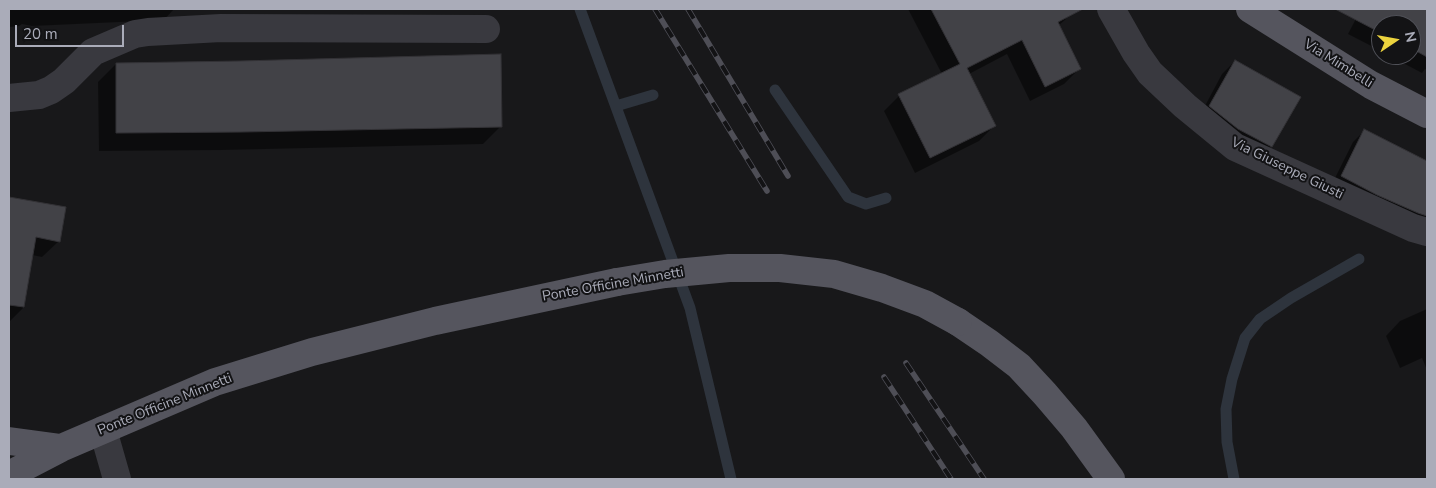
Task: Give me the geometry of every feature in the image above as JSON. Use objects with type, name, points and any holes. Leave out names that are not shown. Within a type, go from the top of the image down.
[{"type":"main road","name":"Via Mimbelli","points":[[1250,9],[1371,85],[1427,114]]},
{"type":"main road","name":"Ponte Officine Minnetti","points":[[9,475],[61,448],[215,382],[322,350],[435,321],[617,282],[665,274],[729,268],[780,268],[834,274],[891,291],[925,304],[958,322],[1019,366],[1074,428],[1111,479]]},
{"type":"main road","points":[[9,441],[61,448]]},
{"type":"street","name":"Via Giuseppe Giusti","points":[[1111,9],[1136,53],[1150,73],[1185,106],[1235,147],[1413,228],[1427,232]]},
{"type":"street","points":[[9,98],[39,95],[51,90],[64,81],[93,52],[135,34],[148,32],[221,28],[486,29]]},
{"type":"street","points":[[103,430],[117,479]]},
{"type":"building","points":[[931,9],[1083,9],[1058,22],[1081,69],[1045,87],[1022,40],[967,68],[996,126],[930,158],[898,94],[960,64]]},
{"type":"building","points":[[1335,9],[1427,9],[1427,57],[1421,54],[1421,15],[1371,15],[1371,28]]},
{"type":"building","points":[[501,54],[502,127],[116,133],[116,63]]},
{"type":"building","points":[[1235,60],[1301,97],[1272,147],[1238,129],[1209,106]]},
{"type":"building","points":[[1364,129],[1427,161],[1427,216],[1377,195],[1341,176]]},
{"type":"building","points":[[9,197],[66,207],[60,242],[36,237],[24,307],[9,305]]},
{"type":"waterway","points":[[580,9],[690,308],[731,479]]},
{"type":"waterway","points":[[775,90],[848,197],[866,204],[886,198]]},
{"type":"waterway","points":[[616,106],[653,95]]},
{"type":"waterway","points":[[1234,479],[1227,442],[1226,409],[1232,379],[1245,338],[1260,319],[1291,298],[1359,259]]},
{"type":"railway","points":[[655,9],[767,191]]},
{"type":"railway","points":[[688,9],[788,176]]},
{"type":"railway","points":[[906,363],[984,479]]},
{"type":"railway","points":[[884,377],[951,479]]}]
